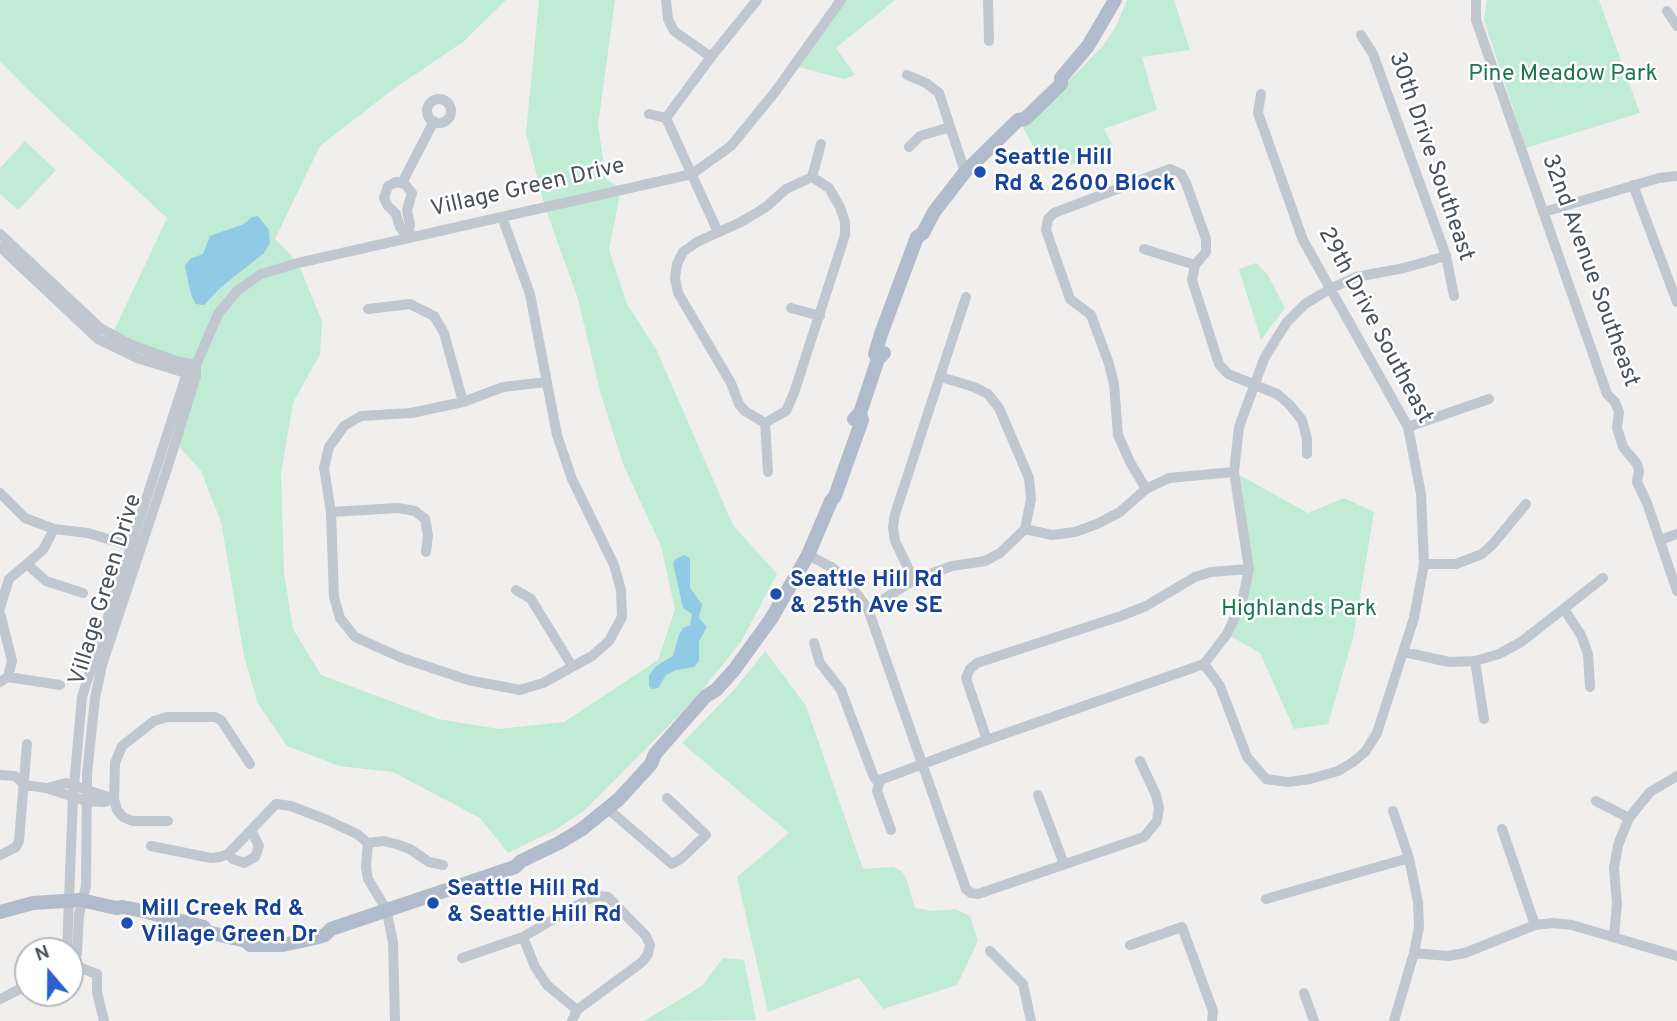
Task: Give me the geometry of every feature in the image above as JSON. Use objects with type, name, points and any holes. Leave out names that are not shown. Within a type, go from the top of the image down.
[{"type":"main road","points":[[0,912],[33,903],[75,900],[147,912],[204,927],[207,932],[246,941],[251,937],[277,937],[322,927],[331,929],[447,888],[453,882],[500,864],[512,860],[521,861],[559,843],[608,809],[651,764],[655,754],[706,696],[716,690],[734,670],[771,619],[808,555],[831,501],[828,494],[854,418],[860,413],[878,359],[883,355],[923,241],[923,233],[934,212],[965,172],[1018,120],[1019,114],[1054,79],[1061,78],[1088,46],[1115,0]]},
{"type":"street","points":[[666,0],[668,19],[674,31],[711,57]]},
{"type":"street","points":[[666,118],[757,0]]},
{"type":"street","name":"Village Green Drive","points":[[75,900],[73,797],[82,697],[130,546],[193,371],[218,314],[239,290],[261,274],[298,263],[692,174],[731,146],[775,92],[841,0]]},
{"type":"street","points":[[988,0],[989,41]]},
{"type":"street","name":"32nd Avenue Southeast","points":[[1476,0],[1476,20],[1607,394],[1615,402],[1619,412],[1617,428],[1623,447],[1637,464],[1637,482],[1647,503],[1677,591]]},
{"type":"street","points":[[1667,11],[1677,26]]},
{"type":"street","name":"30th Drive Southeast","points":[[1361,35],[1373,54],[1446,256],[1454,296]]},
{"type":"street","points":[[907,75],[926,83],[939,93],[965,172]]},
{"type":"street","name":"29th Drive Southeast","points":[[1204,664],[1220,686],[1247,757],[1266,779],[1288,782],[1338,771],[1365,752],[1377,733],[1404,653],[1417,606],[1424,564],[1422,494],[1408,427],[1303,240],[1258,113],[1261,94]]},
{"type":"street","points":[[649,114],[666,118]]},
{"type":"street","points":[[666,118],[718,232]]},
{"type":"street","points":[[402,183],[434,121]]},
{"type":"street","points":[[909,147],[920,136],[950,127]]},
{"type":"street","points":[[765,424],[739,404],[731,383],[678,293],[675,278],[677,264],[683,252],[741,222],[766,207],[786,189],[812,177],[821,144]]},
{"type":"street","points":[[1146,489],[1118,435],[1114,384],[1091,314],[1070,299],[1046,230],[1048,219],[1054,213],[1170,169],[1181,174],[1186,183],[1206,239],[1206,252],[1195,265],[1192,280],[1219,364],[1228,374],[1277,394],[1289,404],[1302,420],[1307,439],[1307,454]]},
{"type":"street","points":[[1544,212],[1660,177],[1677,176]]},
{"type":"street","points":[[765,424],[786,411],[842,248],[845,222],[829,188],[812,177]]},
{"type":"street","points":[[402,183],[410,188],[412,196],[407,210],[410,225],[408,238],[400,227],[397,214],[384,198],[390,184],[402,183]]},
{"type":"street","points":[[1633,185],[1676,302]]},
{"type":"street","points":[[502,217],[530,294],[557,435],[572,479],[614,565],[621,590],[622,617],[609,641],[592,656],[543,683],[520,690],[468,680],[402,658],[355,637],[340,618],[334,597],[331,512],[324,468],[329,447],[344,426],[361,416],[411,412],[463,402],[503,387],[546,382]]},
{"type":"street","points":[[0,234],[100,328],[129,344],[176,361],[193,371]]},
{"type":"street","points":[[0,247],[98,339],[137,358],[193,371]]},
{"type":"street","points":[[1144,249],[1195,265]]},
{"type":"street","points":[[878,780],[1204,664],[1227,634],[1238,611],[1249,569],[1234,472],[1239,427],[1264,359],[1287,322],[1306,304],[1330,289],[1356,277],[1404,268],[1446,256]]},
{"type":"street","points":[[914,580],[895,541],[895,514],[966,297]]},
{"type":"street","points":[[368,309],[410,304],[434,316],[444,333],[463,402]]},
{"type":"street","points":[[791,308],[820,316]]},
{"type":"street","name":"Village Green Drive","points":[[75,900],[86,886],[86,795],[95,698],[102,666],[193,371]]},
{"type":"street","points":[[868,609],[914,580],[951,566],[985,561],[1000,552],[1025,529],[1031,499],[1029,478],[999,408],[988,394],[941,377]]},
{"type":"street","points":[[1408,427],[1489,399]]},
{"type":"street","points":[[765,424],[768,472]]},
{"type":"street","points":[[1025,529],[1052,535],[1075,531],[1121,512],[1146,489],[1169,478],[1234,472]]},
{"type":"street","points":[[0,493],[25,518],[54,529],[88,533],[130,546]]},
{"type":"street","points":[[1424,564],[1456,564],[1482,554],[1526,504]]},
{"type":"street","points":[[331,512],[398,508],[415,511],[425,519],[428,535],[426,552]]},
{"type":"street","points":[[0,608],[9,579],[43,550],[54,529]]},
{"type":"street","points":[[1660,540],[1677,534]]},
{"type":"street","points":[[808,555],[833,569],[851,586],[868,609],[966,889],[971,893],[978,894],[1144,837],[1157,821],[1159,808],[1140,761]]},
{"type":"street","points":[[28,565],[46,581],[83,593]]},
{"type":"street","points":[[987,740],[966,678],[977,663],[1121,616],[1146,606],[1195,577],[1211,572],[1249,569]]},
{"type":"street","points":[[1404,653],[1449,662],[1475,661],[1499,654],[1521,642],[1603,578]]},
{"type":"street","points":[[516,590],[531,599],[572,666]]},
{"type":"street","points":[[1563,609],[1581,635],[1588,654],[1590,687]]},
{"type":"street","points":[[0,613],[12,661],[4,679],[60,685]]},
{"type":"street","points":[[814,643],[820,663],[841,690],[878,780],[877,791],[891,830]]},
{"type":"street","points":[[1475,661],[1484,719]]},
{"type":"street","points":[[168,821],[132,821],[117,810],[114,799],[115,763],[122,746],[154,721],[167,717],[215,717],[221,720],[250,764]]},
{"type":"street","points":[[0,855],[16,847],[19,841],[27,744]]},
{"type":"street","points":[[0,775],[15,776],[25,785],[46,788],[73,797],[86,795]]},
{"type":"street","points":[[1614,937],[1617,904],[1614,868],[1618,845],[1629,818],[1650,792],[1677,776]]},
{"type":"street","points":[[46,788],[66,783],[104,802],[114,799]]},
{"type":"street","points":[[1038,795],[1064,864]]},
{"type":"street","points":[[608,809],[666,862],[672,864],[706,835],[667,798]]},
{"type":"street","points":[[1596,801],[1629,818]]},
{"type":"street","points":[[151,846],[211,858],[228,854],[276,804],[291,806],[357,834],[368,843],[383,841],[396,844],[410,849],[429,862],[443,865]]},
{"type":"street","points":[[1393,811],[1409,858],[1419,902],[1415,953],[1394,1021]]},
{"type":"street","points":[[1502,829],[1535,925]]},
{"type":"street","points":[[228,854],[244,863],[255,857],[259,846],[251,830]]},
{"type":"street","points":[[368,843],[368,878],[386,909],[393,942],[395,1021]]},
{"type":"street","points":[[1266,899],[1409,858]]},
{"type":"street","points":[[462,958],[523,937],[588,899],[608,897],[646,936],[650,946],[648,954],[642,962],[576,1010],[572,1021]]},
{"type":"street","points":[[69,937],[75,900]]},
{"type":"street","points":[[75,900],[76,937]]},
{"type":"street","points":[[1415,953],[1448,956],[1465,953],[1535,925],[1553,923],[1572,925],[1677,956]]},
{"type":"street","points":[[1130,945],[1182,927],[1213,1011],[1212,1021]]},
{"type":"street","points":[[523,937],[535,967],[547,985],[576,1010]]},
{"type":"street","points":[[990,951],[1023,984],[1031,1021]]},
{"type":"street","points":[[84,968],[97,974],[97,992],[104,1021]]},
{"type":"street","points":[[1304,993],[1314,1021]]},
{"type":"green space","points":[[0,0],[506,0],[463,42],[392,90],[320,146],[275,239],[298,263],[322,321],[320,354],[293,403],[281,474],[284,572],[293,629],[321,675],[438,719],[499,729],[564,722],[658,660],[675,609],[661,546],[623,464],[600,391],[578,299],[545,207],[526,133],[539,0],[615,0],[598,125],[606,179],[621,189],[609,250],[627,304],[657,351],[733,525],[777,574],[741,642],[693,701],[585,810],[557,829],[508,853],[480,818],[393,772],[339,766],[287,746],[258,704],[244,656],[221,522],[201,471],[175,442],[196,376],[112,335],[167,218],[0,61]]},
{"type":"green space","points":[[841,0],[895,0],[836,48],[855,75],[844,79],[795,66]]},
{"type":"green space","points":[[1127,0],[1174,0],[1190,50],[1142,57],[1157,110],[1104,129],[1114,148],[1065,167],[1060,153],[1040,160],[1023,127],[1103,46],[1115,28]]},
{"type":"green space","name":"Pine Meadow Park","points":[[1487,0],[1599,0],[1640,113],[1526,148],[1484,20]]},
{"type":"green space","points":[[25,141],[56,170],[18,210],[0,194],[0,168]]},
{"type":"green space","points":[[1256,263],[1268,275],[1285,308],[1261,340],[1239,269]]},
{"type":"green space","name":"Highlands Park","points":[[1234,472],[1308,513],[1344,498],[1374,512],[1353,638],[1328,724],[1294,729],[1260,653],[1227,634],[1249,569]]},
{"type":"green space","points":[[765,651],[806,706],[863,869],[893,867],[902,871],[915,908],[933,911],[955,909],[970,916],[978,941],[957,985],[883,1009],[859,978],[768,1012],[737,877],[789,833],[682,743],[734,690]]},
{"type":"green space","points":[[723,958],[744,960],[756,1020],[644,1021],[702,986]]},
{"type":"water","points":[[258,216],[269,230],[270,243],[264,253],[220,288],[204,305],[196,304],[191,295],[185,266],[190,259],[203,254],[210,236]]},
{"type":"water","points":[[684,555],[690,558],[690,588],[702,604],[699,618],[707,627],[699,641],[699,661],[694,667],[666,675],[658,688],[652,689],[649,686],[649,676],[656,666],[673,656],[679,635],[683,628],[690,625],[692,614],[683,608],[673,563]]},
{"type":"place","name":"Seattle Hill Rd & 2600 Block","points":[[980,172]]},
{"type":"place","name":"Seattle Hill Rd & 25th Ave SE","points":[[776,594]]},
{"type":"place","name":"Seattle Hill Rd & Seattle Hill Rd","points":[[433,903]]},
{"type":"place","name":"Mill Creek Rd & Village Green Dr","points":[[127,923]]}]
